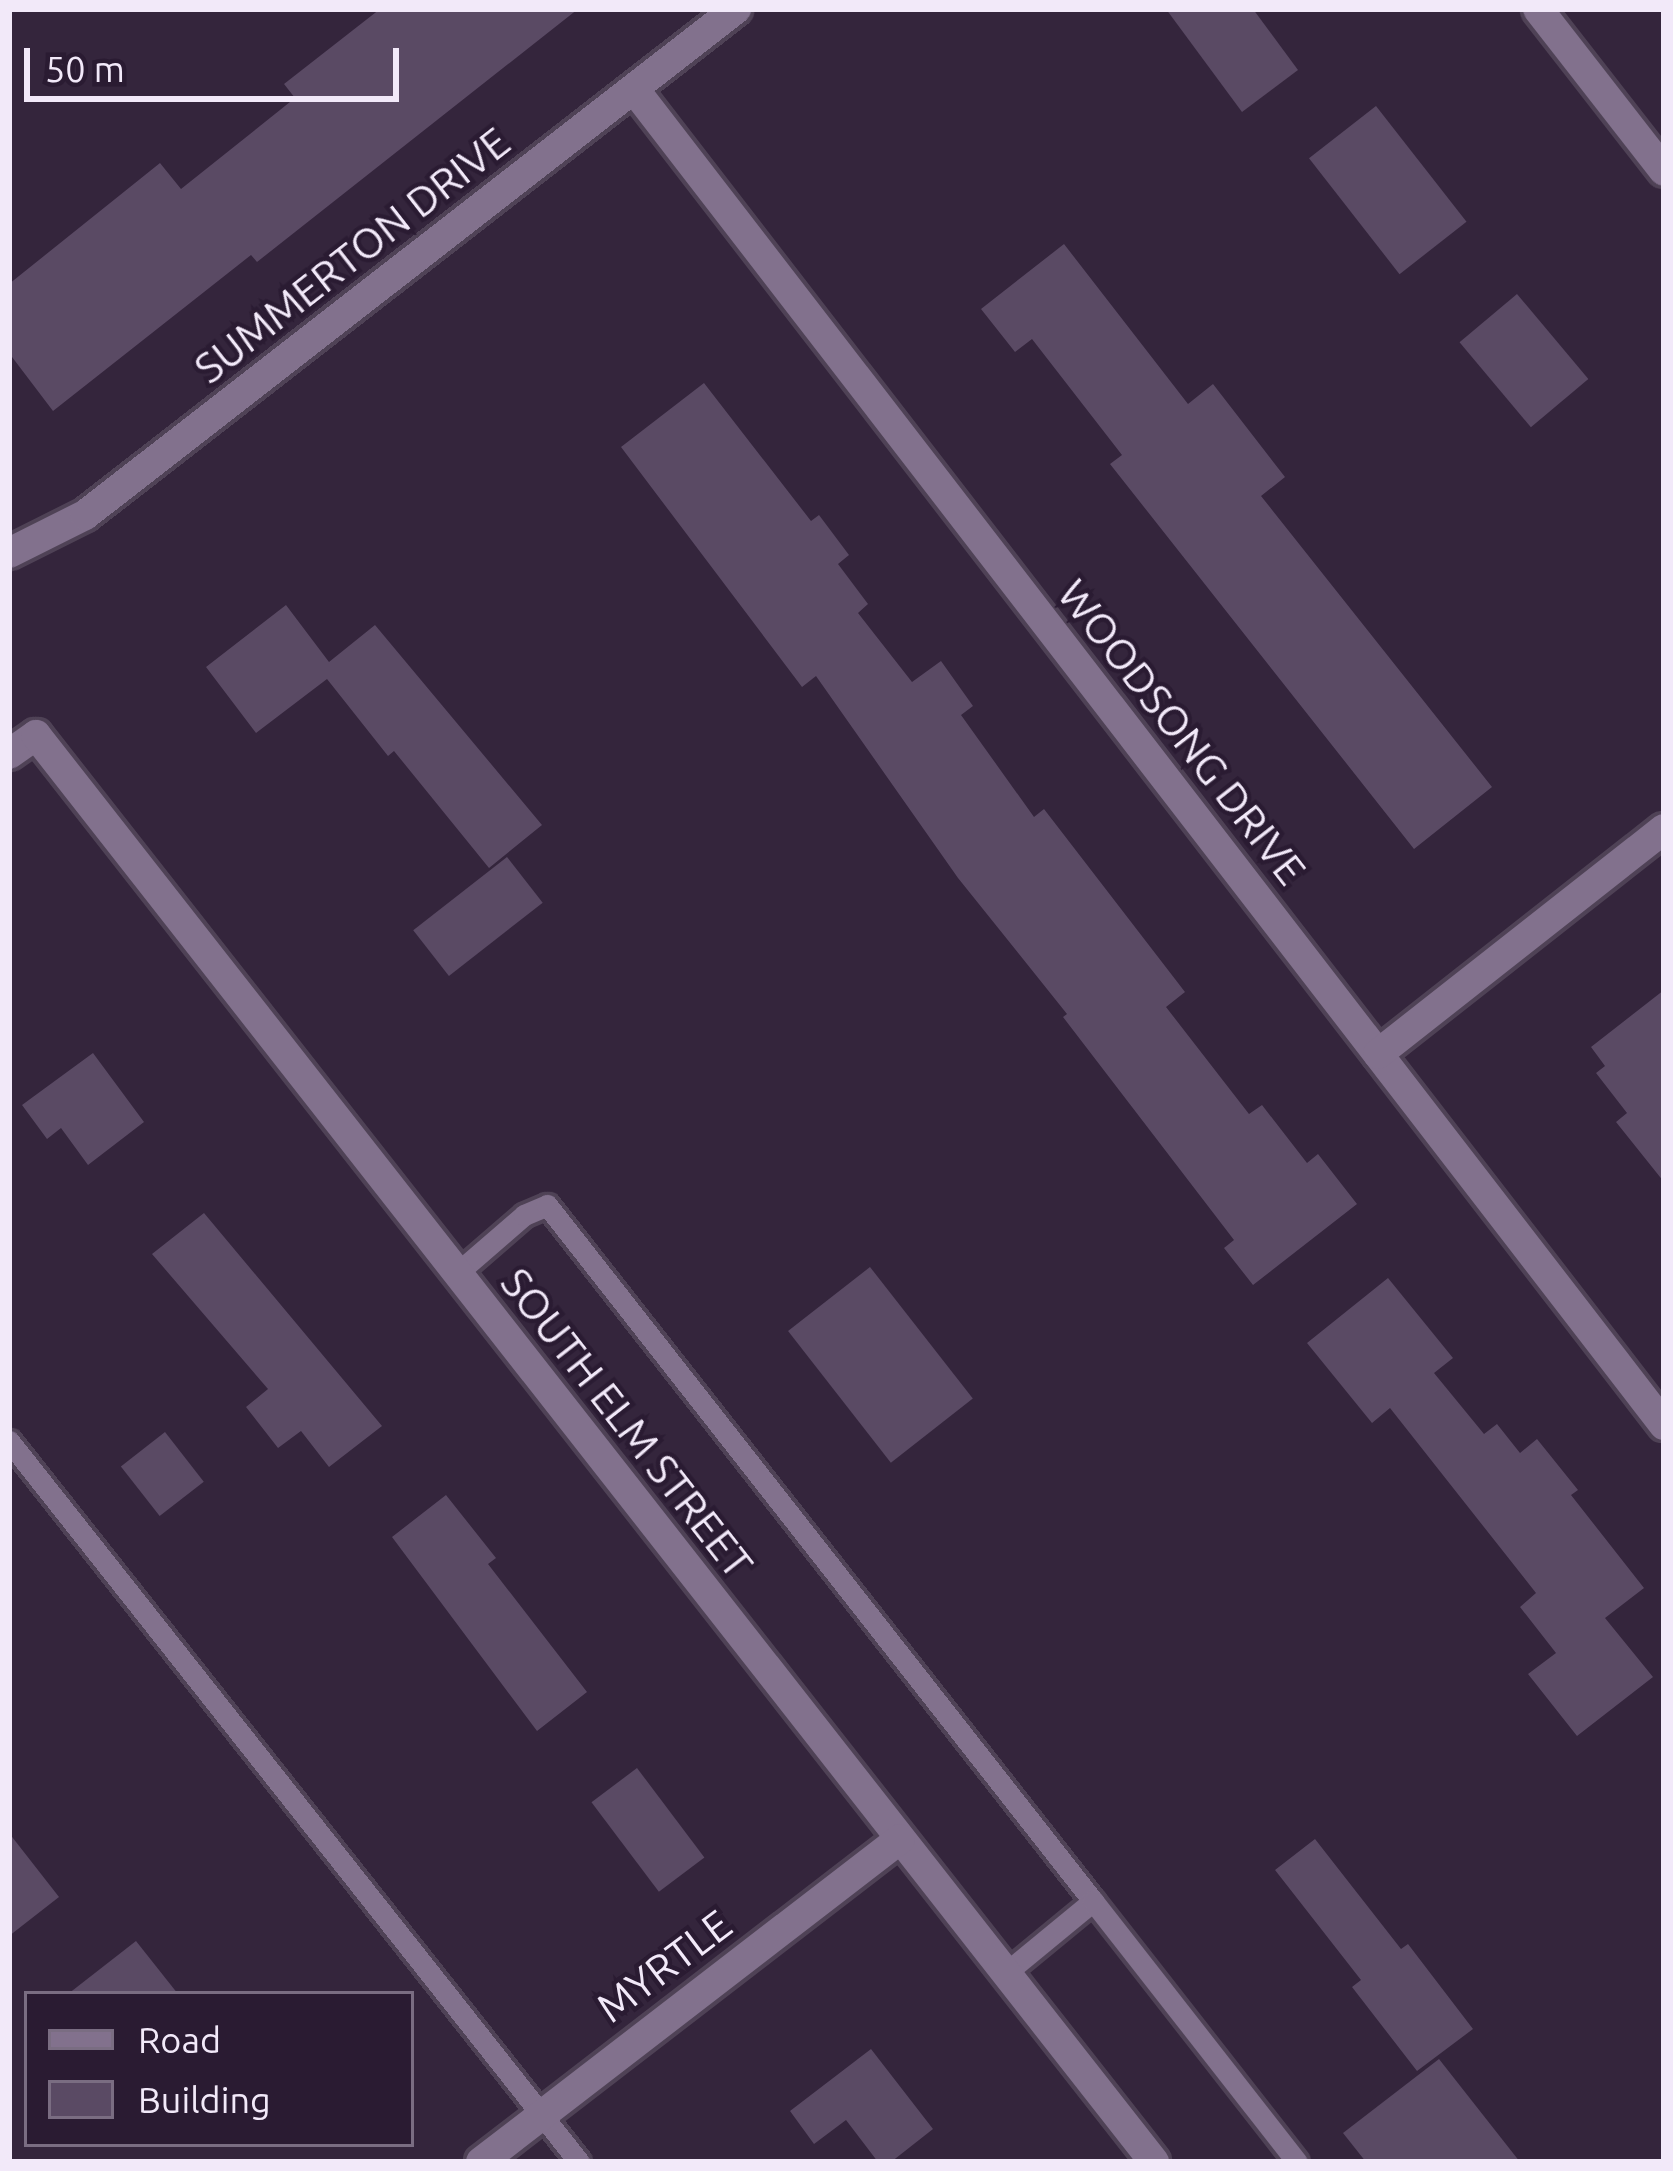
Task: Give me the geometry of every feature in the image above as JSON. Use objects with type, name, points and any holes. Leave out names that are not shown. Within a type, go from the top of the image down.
[{"type":"street","name":"SUMMERTON DRIVE","points":[[9,553],[85,515],[736,9]]},
{"type":"street","points":[[1538,9],[1664,171]]},
{"type":"street","name":"WOODSONG DRIVE","points":[[634,89],[1664,1425]]},
{"type":"street","name":"SOUTH ELM STREET","points":[[9,754],[36,734],[1154,2162]]},
{"type":"street","points":[[1378,1054],[1664,829]]},
{"type":"street","name":"MYRTLE","points":[[481,2162],[900,1839]]},
{"type":"lane","points":[[456,1274],[524,1215],[548,1204],[1298,2162]]},
{"type":"lane","points":[[9,1441],[579,2162]]},
{"type":"lane","points":[[1007,1972],[1093,1901]]},
{"type":"building","points":[[380,9],[578,9],[257,262],[251,255],[53,411],[9,353],[9,284],[160,163],[181,189],[295,98],[284,84]]},
{"type":"building","points":[[1166,9],[1253,9],[1298,70],[1242,112]]},
{"type":"building","points":[[1376,106],[1467,222],[1400,274],[1309,158]]},
{"type":"building","points":[[1064,244],[1188,404],[1213,384],[1285,477],[1261,496],[1492,787],[1414,849],[1110,464],[1122,455],[1032,339],[1015,352],[981,309]]},
{"type":"building","points":[[1517,294],[1588,379],[1531,427],[1460,342]]},
{"type":"building","points":[[704,383],[811,521],[819,515],[849,555],[838,564],[868,604],[858,613],[912,682],[941,661],[973,706],[961,715],[1034,817],[1044,809],[1185,992],[1166,1007],[1249,1114],[1262,1105],[1307,1163],[1318,1154],[1357,1204],[1253,1285],[1224,1248],[1234,1240],[1063,1017],[1067,1014],[958,878],[816,676],[802,687],[621,447]]},
{"type":"building","points":[[286,605],[329,662],[375,625],[542,825],[489,868],[394,751],[388,756],[327,679],[256,733],[206,667]]},
{"type":"building","points":[[507,857],[543,903],[449,976],[413,930]]},
{"type":"building","points":[[1664,990],[1664,1182],[1616,1122],[1627,1113],[1596,1073],[1605,1066],[1591,1047]]},
{"type":"building","points":[[93,1053],[144,1122],[88,1165],[61,1128],[47,1139],[22,1105]]},
{"type":"building","points":[[204,1213],[382,1426],[329,1467],[301,1431],[278,1448],[246,1407],[268,1389],[152,1254]]},
{"type":"building","points":[[870,1267],[973,1399],[891,1463],[788,1331]]},
{"type":"building","points":[[1388,1278],[1453,1358],[1434,1373],[1484,1434],[1497,1424],[1520,1453],[1537,1439],[1578,1490],[1571,1495],[1644,1588],[1605,1618],[1653,1677],[1577,1736],[1528,1674],[1556,1653],[1520,1607],[1536,1593],[1390,1408],[1372,1423],[1307,1343]]},
{"type":"building","points":[[165,1432],[204,1482],[160,1516],[121,1466]]},
{"type":"building","points":[[446,1495],[496,1558],[488,1564],[587,1692],[537,1731],[392,1537]]},
{"type":"building","points":[[637,1768],[704,1857],[659,1892],[591,1802]]},
{"type":"building","points":[[9,1833],[59,1897],[9,1936]]},
{"type":"building","points":[[1315,1839],[1401,1949],[1408,1944],[1473,2029],[1417,2071],[1352,1987],[1361,1980],[1275,1870]]},
{"type":"building","points":[[136,1941],[176,1991],[72,1991]]},
{"type":"building","points":[[871,2049],[933,2129],[891,2162],[878,2162],[846,2120],[814,2144],[790,2111]]},
{"type":"building","points":[[1439,2059],[1520,2162],[1366,2162],[1343,2133]]}]
